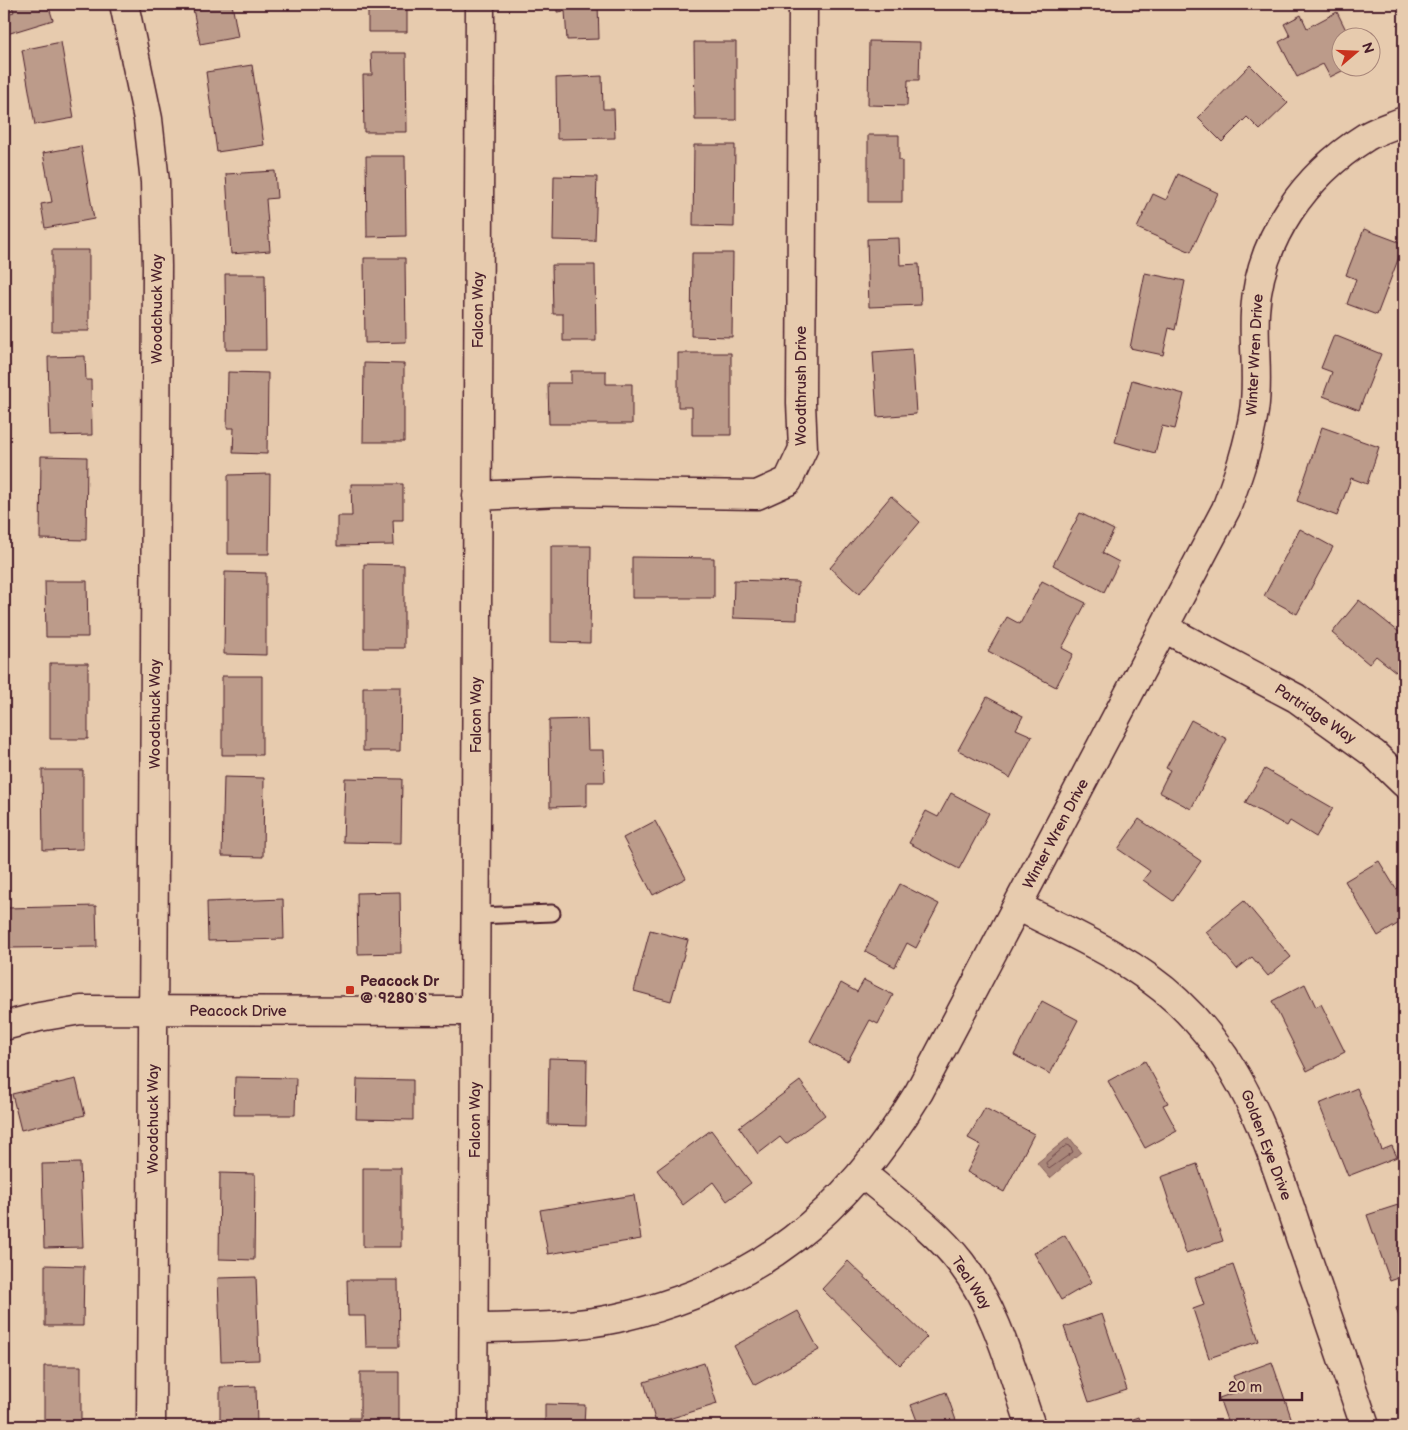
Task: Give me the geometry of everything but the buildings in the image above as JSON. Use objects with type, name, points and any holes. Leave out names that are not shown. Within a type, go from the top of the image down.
[{"type":"street","name":"Woodchuck Way","points":[[124,4],[148,119],[155,201],[157,286],[151,1426]]},
{"type":"street","name":"Falcon Way","points":[[473,1426],[480,4]]},
{"type":"street","name":"Woodthrush Drive","points":[[477,496],[560,492],[757,495],[788,481],[803,449],[800,403],[803,4]]},
{"type":"street","name":"Winter Wren Drive","points":[[474,1328],[562,1326],[616,1318],[680,1300],[722,1283],[767,1258],[806,1231],[863,1174],[893,1134],[919,1092],[1226,509],[1245,460],[1255,409],[1255,312],[1263,266],[1280,226],[1303,192],[1331,161],[1368,136],[1404,120]]},
{"type":"street","name":"Partridge Way","points":[[1164,628],[1296,698],[1374,754],[1404,783]]},
{"type":"street","name":"Golden Eye Drive","points":[[1017,906],[1130,965],[1176,1000],[1217,1043],[1248,1094],[1270,1149],[1365,1426]]},
{"type":"street","name":"Peacock Drive","points":[[4,1026],[39,1016],[80,1010],[475,1011]]},
{"type":"street","name":"Teal Way","points":[[863,1174],[940,1239],[961,1263],[979,1289],[993,1317],[1031,1426]]},
{"type":"lane","points":[[475,916],[552,913]]},
{"type":"water","points":[[1069,1137],[1081,1152],[1050,1178],[1037,1163]]},
{"type":"place","name":"Peacock Dr @ 9280 S","points":[[350,990]]}]
